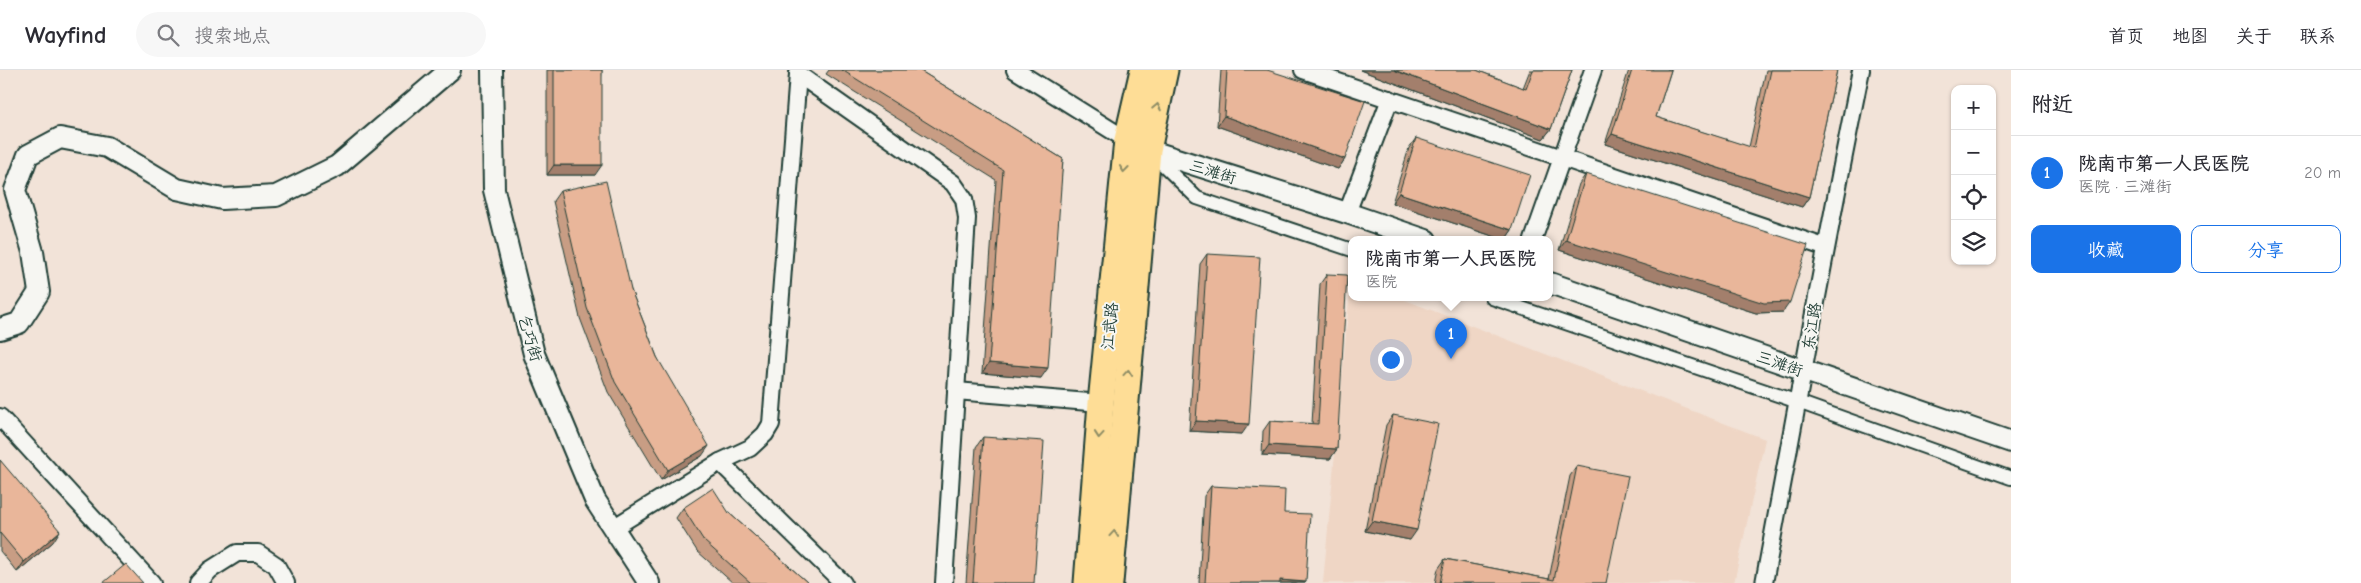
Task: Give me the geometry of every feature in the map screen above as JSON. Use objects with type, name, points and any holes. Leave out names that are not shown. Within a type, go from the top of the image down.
[{"type":"main road","name":"江武路","points":[[1110,583],[1144,70]]},
{"type":"main road","name":"江武路","points":[[1087,583],[1101,403],[1138,145],[1164,70]]},
{"type":"street","points":[[0,330],[19,323],[39,292],[33,252],[15,190],[28,155],[60,138],[107,147],[177,189],[222,199],[276,196],[337,166],[450,70]]},
{"type":"street","name":"乞巧街","points":[[492,70],[494,190],[534,354],[595,500],[649,583]]},
{"type":"street","name":"三滩街","points":[[1015,70],[1138,145],[1414,236]]},
{"type":"street","points":[[1302,70],[1824,247]]},
{"type":"street","points":[[1534,236],[1593,70]]},
{"type":"street","name":"东江路","points":[[1764,583],[1804,371],[1824,247],[1861,70]]},
{"type":"street","points":[[613,528],[720,462],[750,448],[765,434],[771,424],[798,74],[954,183],[964,199],[967,218],[944,583]]},
{"type":"street","points":[[1347,213],[1390,99]]},
{"type":"street","points":[[1138,145],[1197,198],[1348,249]]},
{"type":"street","name":"三滩街","points":[[1553,284],[2011,442]]},
{"type":"street","points":[[1501,301],[1798,402],[2011,478]]},
{"type":"street","points":[[956,391],[1101,403]]},
{"type":"street","points":[[0,418],[152,583]]},
{"type":"street","points":[[720,462],[843,583]]},
{"type":"street","points":[[198,583],[210,570],[237,553],[258,553],[276,565],[286,583]]},
{"type":"shaded area","points":[[1349,301],[1408,301],[1765,439],[1734,583],[1323,583]]},
{"type":"building","points":[[554,70],[602,70],[602,165],[554,165]]},
{"type":"building","points":[[842,70],[919,70],[1063,159],[1048,368],[989,363],[1003,170]]},
{"type":"building","points":[[1227,70],[1267,70],[1365,101],[1345,159],[1224,116]]},
{"type":"building","points":[[1394,70],[1476,70],[1526,89],[1533,70],[1572,70],[1551,129]]},
{"type":"building","points":[[1632,70],[1671,70],[1656,117],[1754,148],[1771,70],[1837,70],[1809,197],[1612,134]]},
{"type":"building","points":[[1416,138],[1530,175],[1512,230],[1399,193]]},
{"type":"building","points":[[1586,174],[1808,245],[1790,302],[1764,303],[1566,240]]},
{"type":"building","points":[[606,181],[631,290],[657,357],[709,446],[668,470],[615,382],[587,308],[560,191]]},
{"type":"building","points":[[1207,254],[1260,257],[1249,424],[1196,421]]},
{"type":"building","points":[[1327,274],[1347,275],[1337,449],[1269,445],[1270,421],[1318,424]]},
{"type":"building","points":[[1393,415],[1438,424],[1417,530],[1372,521]]},
{"type":"building","points":[[983,437],[1044,441],[1034,583],[973,583]]},
{"type":"building","points":[[0,460],[60,531],[24,562],[0,533]]},
{"type":"building","points":[[1577,466],[1628,476],[1606,583],[1440,583],[1445,559],[1554,580]]},
{"type":"building","points":[[1211,486],[1285,490],[1284,513],[1310,514],[1306,582],[1280,580],[1280,583],[1205,583]]},
{"type":"building","points":[[713,488],[729,513],[808,583],[751,583],[704,541],[683,508]]},
{"type":"building","points":[[126,564],[143,583],[103,583]]},
{"type":"place","name":"陇南市第一人民医院","points":[[1451,359]]}]
